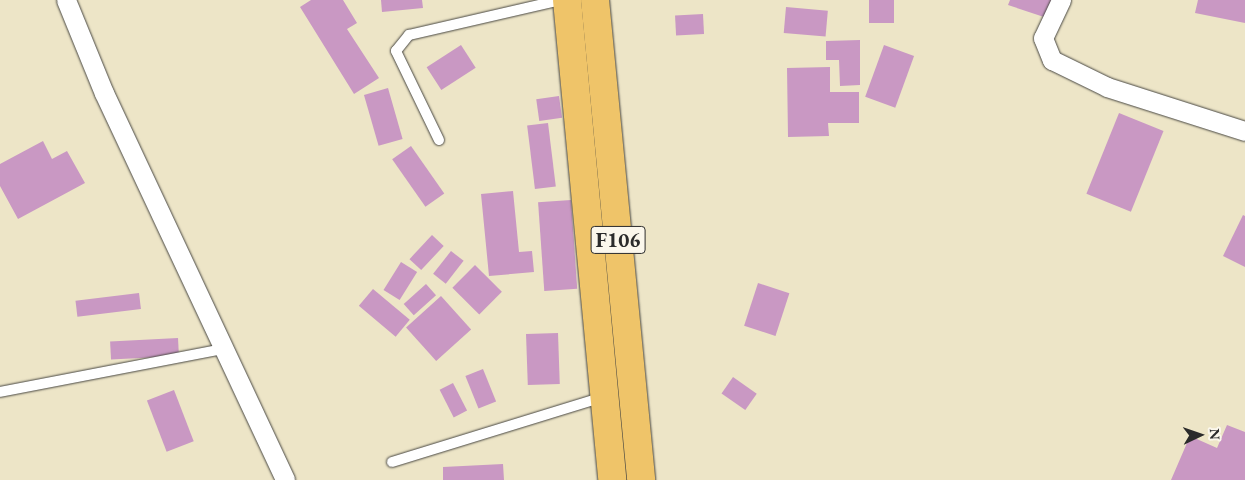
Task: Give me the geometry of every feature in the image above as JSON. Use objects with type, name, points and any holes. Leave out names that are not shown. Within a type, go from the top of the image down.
[{"type":"main road","name":"F106","points":[[567,0],[612,480]]},
{"type":"main road","name":"F106","points":[[596,0],[641,480]]},
{"type":"street","points":[[66,0],[285,480]]},
{"type":"street","points":[[1061,0],[1043,38],[1052,60],[1108,87],[1245,131]]},
{"type":"lane","points":[[439,140],[396,51],[409,35],[561,0]]},
{"type":"lane","points":[[0,392],[224,349]]},
{"type":"lane","points":[[392,462],[604,397]]},
{"type":"building","points":[[311,0],[343,0],[357,23],[347,29],[379,78],[354,94],[300,7]]},
{"type":"building","points":[[381,0],[422,0],[423,8],[382,12]]},
{"type":"building","points":[[869,0],[894,0],[894,23],[869,23]]},
{"type":"building","points":[[1010,0],[1057,0],[1050,19],[1008,5]]},
{"type":"building","points":[[1198,0],[1245,0],[1245,23],[1195,13]]},
{"type":"building","points":[[786,7],[828,11],[826,37],[784,33]]},
{"type":"building","points":[[703,14],[704,34],[676,35],[675,15]]},
{"type":"building","points":[[860,40],[860,85],[840,86],[839,60],[826,60],[826,41]]},
{"type":"building","points":[[461,45],[476,68],[441,90],[427,67]]},
{"type":"building","points":[[884,45],[914,56],[895,108],[865,97]]},
{"type":"building","points":[[830,67],[830,92],[859,92],[859,123],[828,123],[829,136],[788,137],[787,68]]},
{"type":"building","points":[[388,88],[403,139],[379,146],[364,95]]},
{"type":"building","points":[[559,96],[562,118],[539,121],[536,99]]},
{"type":"building","points":[[1119,113],[1164,131],[1131,212],[1086,194]]},
{"type":"building","points":[[548,123],[556,187],[535,189],[527,126]]},
{"type":"building","points":[[43,141],[52,159],[67,151],[85,183],[18,219],[0,186],[0,164]]},
{"type":"building","points":[[411,146],[444,194],[425,207],[392,159]]},
{"type":"building","points":[[513,191],[519,252],[532,251],[534,272],[489,276],[481,194]]},
{"type":"building","points":[[571,200],[577,289],[544,291],[538,202]]},
{"type":"building","points":[[1243,215],[1245,216],[1245,267],[1223,256]]},
{"type":"building","points":[[432,235],[444,246],[421,270],[409,259]]},
{"type":"building","points":[[451,251],[464,261],[446,284],[433,274]]},
{"type":"building","points":[[401,262],[417,272],[400,300],[384,290]]},
{"type":"building","points":[[475,265],[502,292],[479,314],[452,288]]},
{"type":"building","points":[[758,283],[789,293],[775,336],[744,326]]},
{"type":"building","points":[[426,284],[436,295],[414,315],[404,304]]},
{"type":"building","points":[[373,289],[410,320],[396,337],[359,306]]},
{"type":"building","points":[[139,293],[141,309],[77,317],[75,301]]},
{"type":"building","points":[[441,296],[471,329],[436,361],[406,327]]},
{"type":"building","points":[[558,333],[560,384],[528,385],[526,334]]},
{"type":"building","points":[[178,338],[179,356],[111,360],[110,342]]},
{"type":"building","points":[[483,369],[496,401],[478,409],[465,376]]},
{"type":"building","points":[[733,377],[757,394],[745,410],[722,393]]},
{"type":"building","points":[[453,383],[467,411],[454,417],[440,390]]},
{"type":"building","points":[[174,390],[194,441],[167,452],[147,400]]},
{"type":"building","points":[[1227,425],[1245,432],[1245,480],[1171,480],[1190,436],[1217,448]]},
{"type":"building","points":[[503,464],[504,480],[443,480],[443,467]]}]
